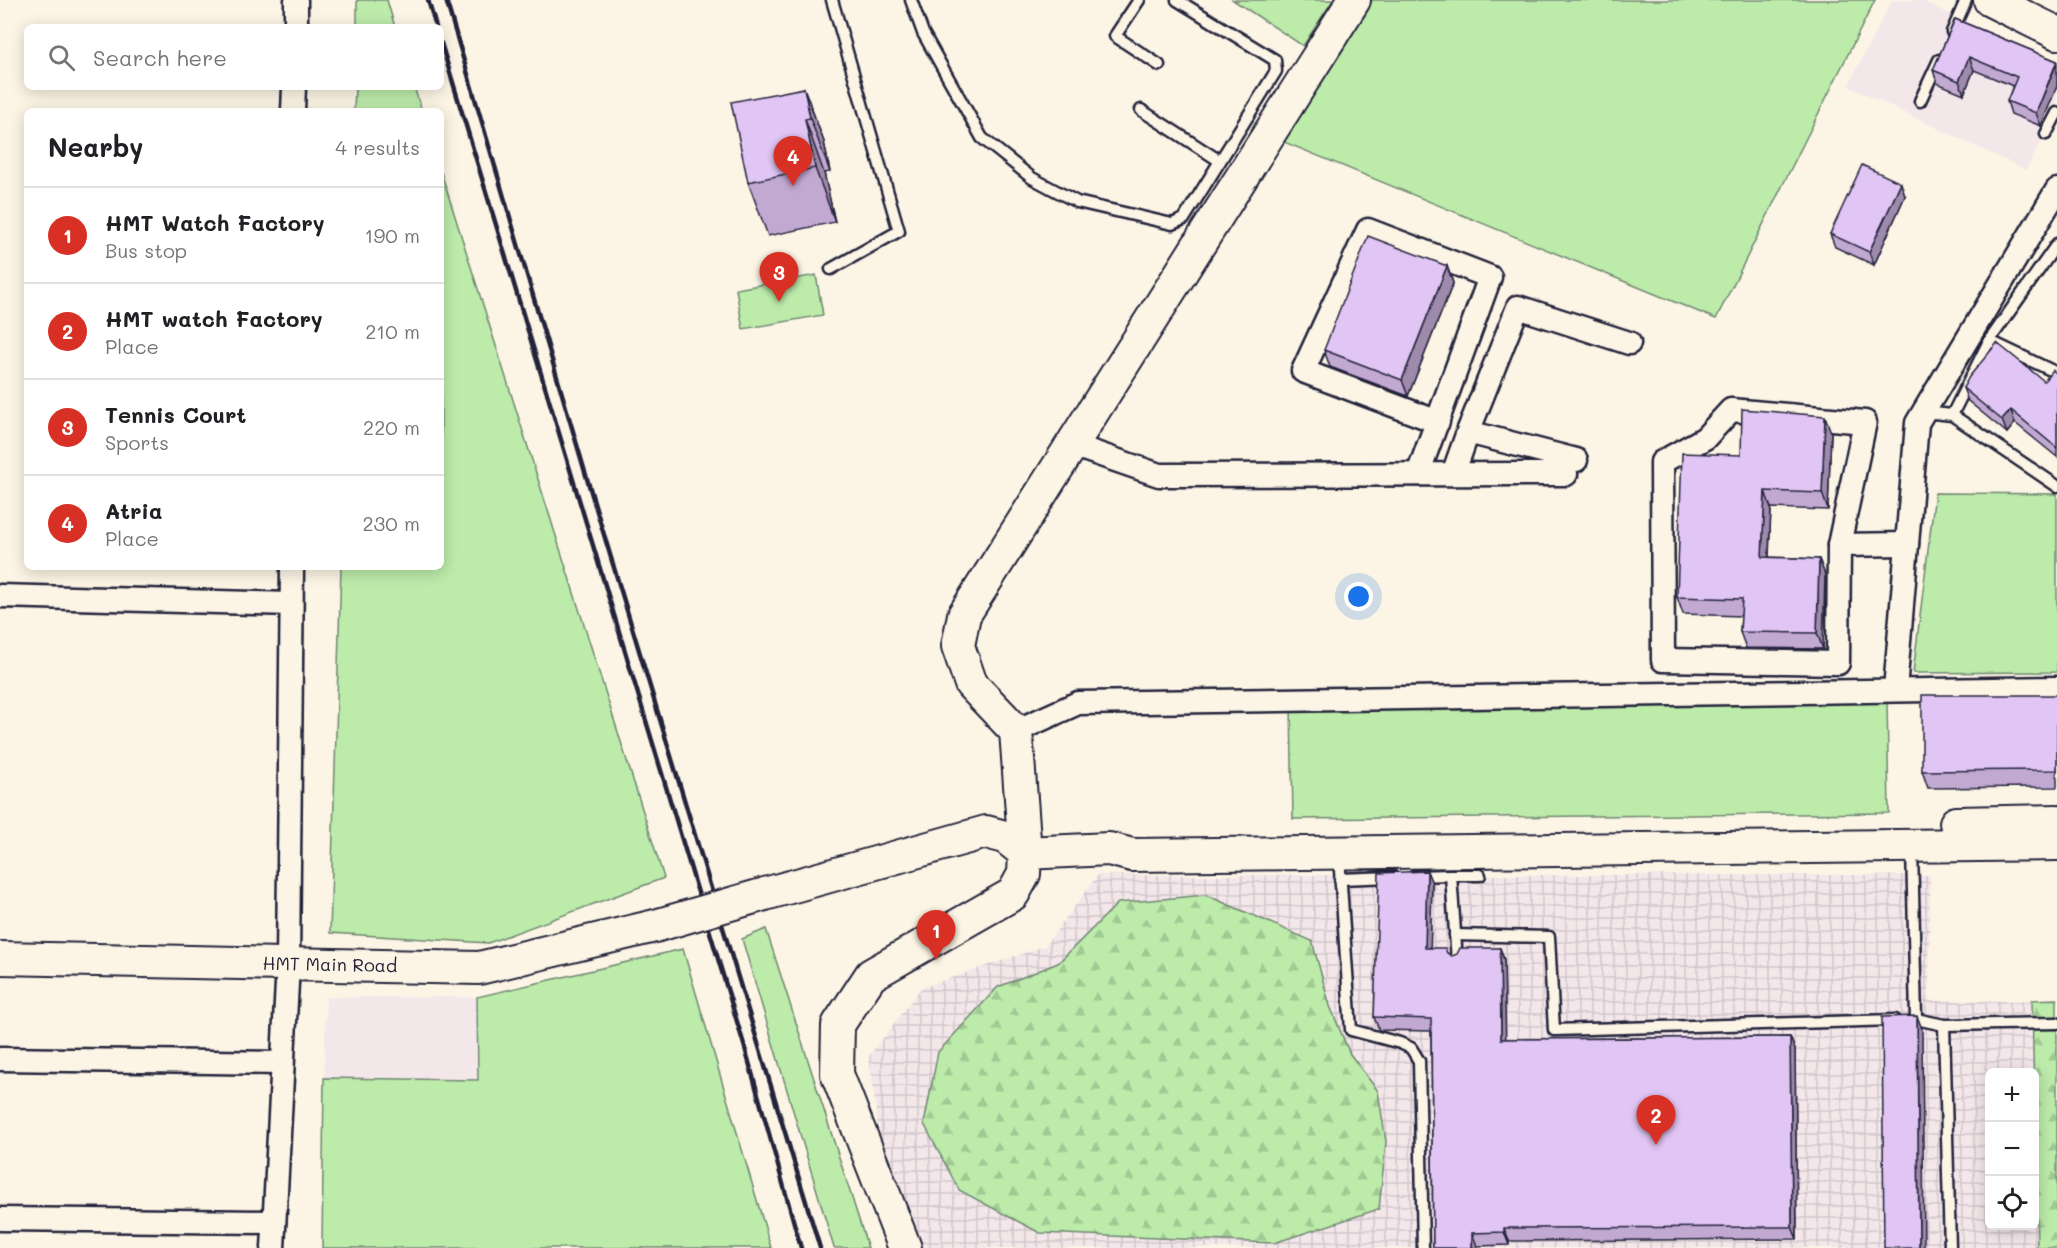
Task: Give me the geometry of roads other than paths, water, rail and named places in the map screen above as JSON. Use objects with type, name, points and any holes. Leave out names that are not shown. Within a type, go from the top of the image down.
[{"type":"street","points":[[296,0],[296,24]]},
{"type":"street","points":[[905,1248],[837,1074],[838,1025],[871,975],[1013,894],[1024,874],[1025,853],[1016,731],[971,684],[958,646],[964,615],[1354,0]]},
{"type":"street","points":[[1990,0],[2057,33]]},
{"type":"street","points":[[293,108],[294,90]]},
{"type":"street","points":[[1895,690],[1917,423],[2057,190]]},
{"type":"street","points":[[1418,474],[1438,422],[1490,277],[1368,230],[1303,371],[1438,422]]},
{"type":"street","points":[[1454,474],[1468,432],[1518,307],[1629,343]]},
{"type":"street","points":[[1731,410],[1865,422],[1839,545],[1838,663],[1663,660],[1662,462],[1705,438],[1731,410]]},
{"type":"street","points":[[1072,445],[1160,475],[1454,474],[1571,467],[1468,432]]},
{"type":"street","points":[[1839,545],[1907,544]]},
{"type":"street","points":[[273,1248],[288,964],[291,570]]},
{"type":"street","points":[[0,596],[291,604]]},
{"type":"street","points":[[1016,731],[1078,703],[2057,688]]},
{"type":"street","points":[[1109,849],[1128,837],[1222,832],[2057,821]]},
{"type":"street","name":"HMT Main Road","points":[[0,957],[479,968],[655,926],[986,832],[1005,837],[1025,853]]},
{"type":"street","points":[[1025,853],[1109,849],[1132,855],[1339,866],[1912,845],[2057,844]]},
{"type":"street","points":[[0,1059],[282,1063]]},
{"type":"street","points":[[0,1219],[274,1222]]},
{"type":"lane","points":[[831,269],[899,231],[832,0]]},
{"type":"lane","points":[[911,0],[923,33],[982,138],[1032,178],[1077,202],[1172,224],[1184,219],[1276,70],[1275,60],[1177,0]]},
{"type":"lane","points":[[1139,0],[1115,36],[1159,65]]},
{"type":"lane","points":[[1920,101],[1966,0]]},
{"type":"lane","points":[[1141,110],[1220,161]]},
{"type":"lane","points":[[2046,134],[2057,113]]},
{"type":"lane","points":[[1952,415],[1989,341],[2057,244]]},
{"type":"lane","points":[[1989,341],[2057,373]]},
{"type":"lane","points":[[1924,412],[1952,415],[2057,486]]},
{"type":"lane","points":[[1912,845],[1916,1019]]},
{"type":"lane","points":[[1423,1248],[1419,1061],[1412,1048],[1351,1030],[1339,866],[1451,875],[1480,875]]},
{"type":"lane","points":[[1451,875],[1457,960]]},
{"type":"lane","points":[[1455,934],[1549,936],[1554,1030],[1916,1019],[1944,1025],[2057,1023]]},
{"type":"lane","points":[[1944,1025],[1950,1248]]},
{"type":"railway","points":[[428,0],[435,24]]},
{"type":"railway","points":[[446,0],[585,472],[820,1248]]},
{"type":"railway","points":[[444,53],[745,1048],[801,1248]]},
{"type":"place","name":"Atria","points":[[793,186]]},
{"type":"place","name":"Tennis Court","points":[[779,302]]},
{"type":"place","name":"HMT Watch Factory","points":[[936,960]]},
{"type":"place","name":"HMT watch Factory","points":[[1656,1145]]}]
